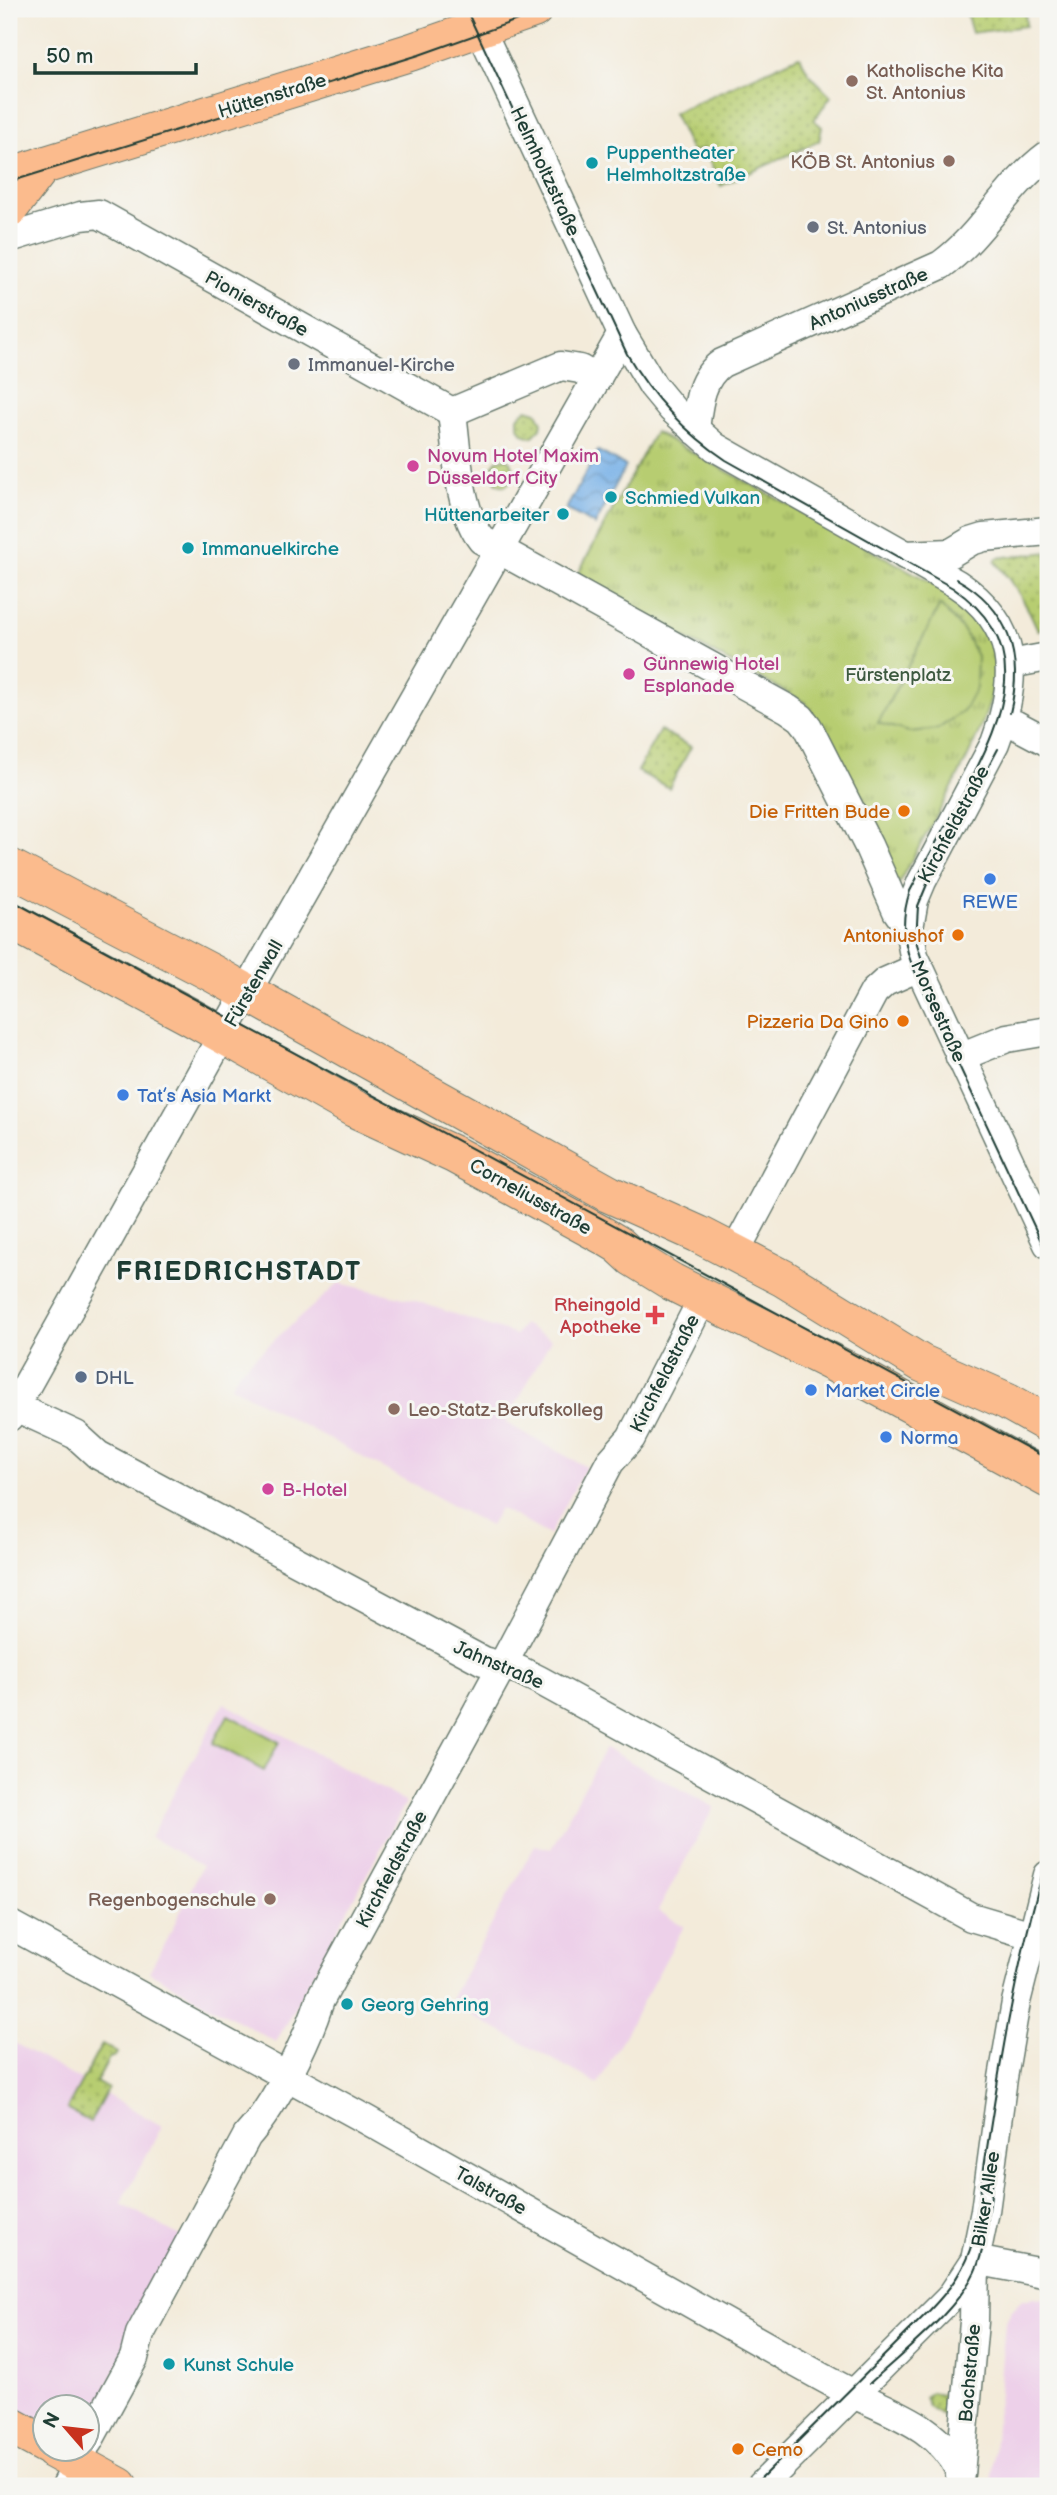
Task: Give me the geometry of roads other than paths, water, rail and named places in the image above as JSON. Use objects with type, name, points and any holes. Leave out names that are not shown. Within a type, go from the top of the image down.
[{"type":"main road","name":"Hüttenstraße","points":[[19,171],[476,19],[534,9]]},
{"type":"main road","points":[[9,209],[19,171]]},
{"type":"main road","name":"Corneliusstraße","points":[[9,867],[246,993],[609,1194],[735,1252],[831,1306],[921,1363],[1007,1401],[1048,1424]]},
{"type":"main road","name":"Corneliusstraße","points":[[9,920],[384,1124],[455,1155],[604,1236],[697,1308],[780,1335],[1048,1479]]},
{"type":"main road","points":[[780,1335],[775,1317],[785,1301],[799,1304],[814,1312],[831,1306]]},
{"type":"main road","points":[[9,2425],[32,2437]]},
{"type":"main road","points":[[82,2464],[119,2486]]},
{"type":"street","name":"Helmholtzstraße","points":[[476,19],[622,334]]},
{"type":"street","name":"Antoniusstraße","points":[[695,430],[701,394],[707,377],[714,368],[941,265],[970,238],[1028,170],[1048,155]]},
{"type":"street","name":"Pionierstraße","points":[[9,238],[81,216],[99,214],[452,412]]},
{"type":"street","points":[[597,379],[580,369],[561,366],[452,412],[463,494],[474,530],[482,540],[500,551],[597,379],[622,334]]},
{"type":"street","points":[[622,334],[653,386],[672,409],[715,447],[957,584],[988,609],[1001,629],[1010,664],[1008,698],[1003,721],[1048,742]]},
{"type":"street","points":[[905,555],[951,553],[984,537],[1048,531]]},
{"type":"street","name":"Morsestraße","points":[[500,551],[801,718],[909,928],[914,956],[1048,1244]]},
{"type":"street","name":"Fürstenwall","points":[[11,1409],[500,551]]},
{"type":"street","points":[[1010,664],[1048,657]]},
{"type":"street","name":"Kirchfeldstraße","points":[[909,928],[914,900],[922,881],[995,743],[1003,721]]},
{"type":"street","points":[[735,1252],[874,992],[885,982],[919,967]]},
{"type":"street","points":[[960,1057],[1007,1038],[1048,1031]]},
{"type":"street","name":"Kirchfeldstraße","points":[[102,2406],[134,2358],[140,2333],[158,2298],[247,2136],[261,2120],[285,2076],[314,2021],[320,2000],[610,1462],[631,1438],[697,1308]]},
{"type":"street","name":"Jahnstraße","points":[[11,1409],[76,1435],[98,1455],[483,1661],[519,1670],[539,1680],[971,1917],[1032,1935]]},
{"type":"street","name":"Bilker Allee","points":[[761,2486],[950,2298],[975,2260],[985,2211],[1016,2002],[1048,1875]]},
{"type":"street","name":"Talstraße","points":[[9,1924],[855,2395],[925,2428],[943,2444],[960,2478]]},
{"type":"street","points":[[975,2260],[1048,2274]]},
{"type":"street","name":"Bachstraße","points":[[960,2478],[974,2322],[975,2260]]},
{"type":"water","points":[[598,451],[626,466],[612,492],[607,494],[608,501],[595,525],[566,509]]},
{"type":"tram line","points":[[466,9],[627,354],[658,399],[696,438],[726,460],[953,588],[979,610],[995,633],[1003,657],[1005,682],[1001,707],[981,760],[910,891],[904,919],[905,937],[912,965],[1048,1256]]},
{"type":"tram line","points":[[9,182],[419,55],[548,9]]},
{"type":"tram line","points":[[957,579],[989,604],[1008,636],[1015,672],[1010,713]]},
{"type":"tram line","points":[[926,973],[916,941],[918,906],[930,877],[998,749]]},
{"type":"tram line","points":[[9,899],[1048,1459]]},
{"type":"tram line","points":[[753,2486],[930,2310],[951,2286],[966,2260],[973,2240],[1013,1998],[1048,1855]]},
{"type":"tram line","points":[[870,2383],[946,2313],[970,2280],[984,2244],[993,2179]]},
{"type":"place","name":"Katholische Kita St. Antonius","points":[[852,81]]},
{"type":"place","name":"KÖB St. Antonius","points":[[949,161]]},
{"type":"place","name":"Puppentheater Helmholtzstraße","points":[[592,163]]},
{"type":"place","name":"St. Antonius","points":[[813,227]]},
{"type":"place","name":"Immanuel-Kirche","points":[[294,364]]},
{"type":"place","name":"Novum Hotel Maxim Düsseldorf City","points":[[413,466]]},
{"type":"place","name":"Schmied Vulkan","points":[[611,497]]},
{"type":"place","name":"Hüttenarbeiter","points":[[563,514]]},
{"type":"place","name":"Immanuelkirche","points":[[188,548]]},
{"type":"place","name":"Günnewig Hotel Esplanade","points":[[629,674]]},
{"type":"place","name":"Die Fritten Bude","points":[[904,811]]},
{"type":"place","name":"REWE","points":[[990,879]]},
{"type":"place","name":"Antoniushof","points":[[958,935]]},
{"type":"place","name":"Pizzeria Da Gino","points":[[903,1021]]},
{"type":"place","name":"Tat’s Asia Markt","points":[[123,1095]]},
{"type":"place","name":"Rheingold Apotheke","points":[[655,1315]]},
{"type":"place","name":"DHL","points":[[81,1377]]},
{"type":"place","name":"Market Circle","points":[[811,1390]]},
{"type":"place","name":"Leo-Statz-Berufskolleg","points":[[394,1409]]},
{"type":"place","name":"Norma","points":[[886,1437]]},
{"type":"place","name":"B-Hotel","points":[[268,1489]]},
{"type":"place","name":"Regenbogenschule","points":[[270,1899]]},
{"type":"place","name":"Georg Gehring","points":[[347,2004]]},
{"type":"place","name":"Kunst Schule","points":[[169,2364]]},
{"type":"place","name":"Cemo","points":[[738,2449]]},
{"type":"district","name":"FRIEDRICHSTADT","points":[[239,1271]]},
{"type":"park label","name":"Fürstenplatz","points":[[898,674]]}]
